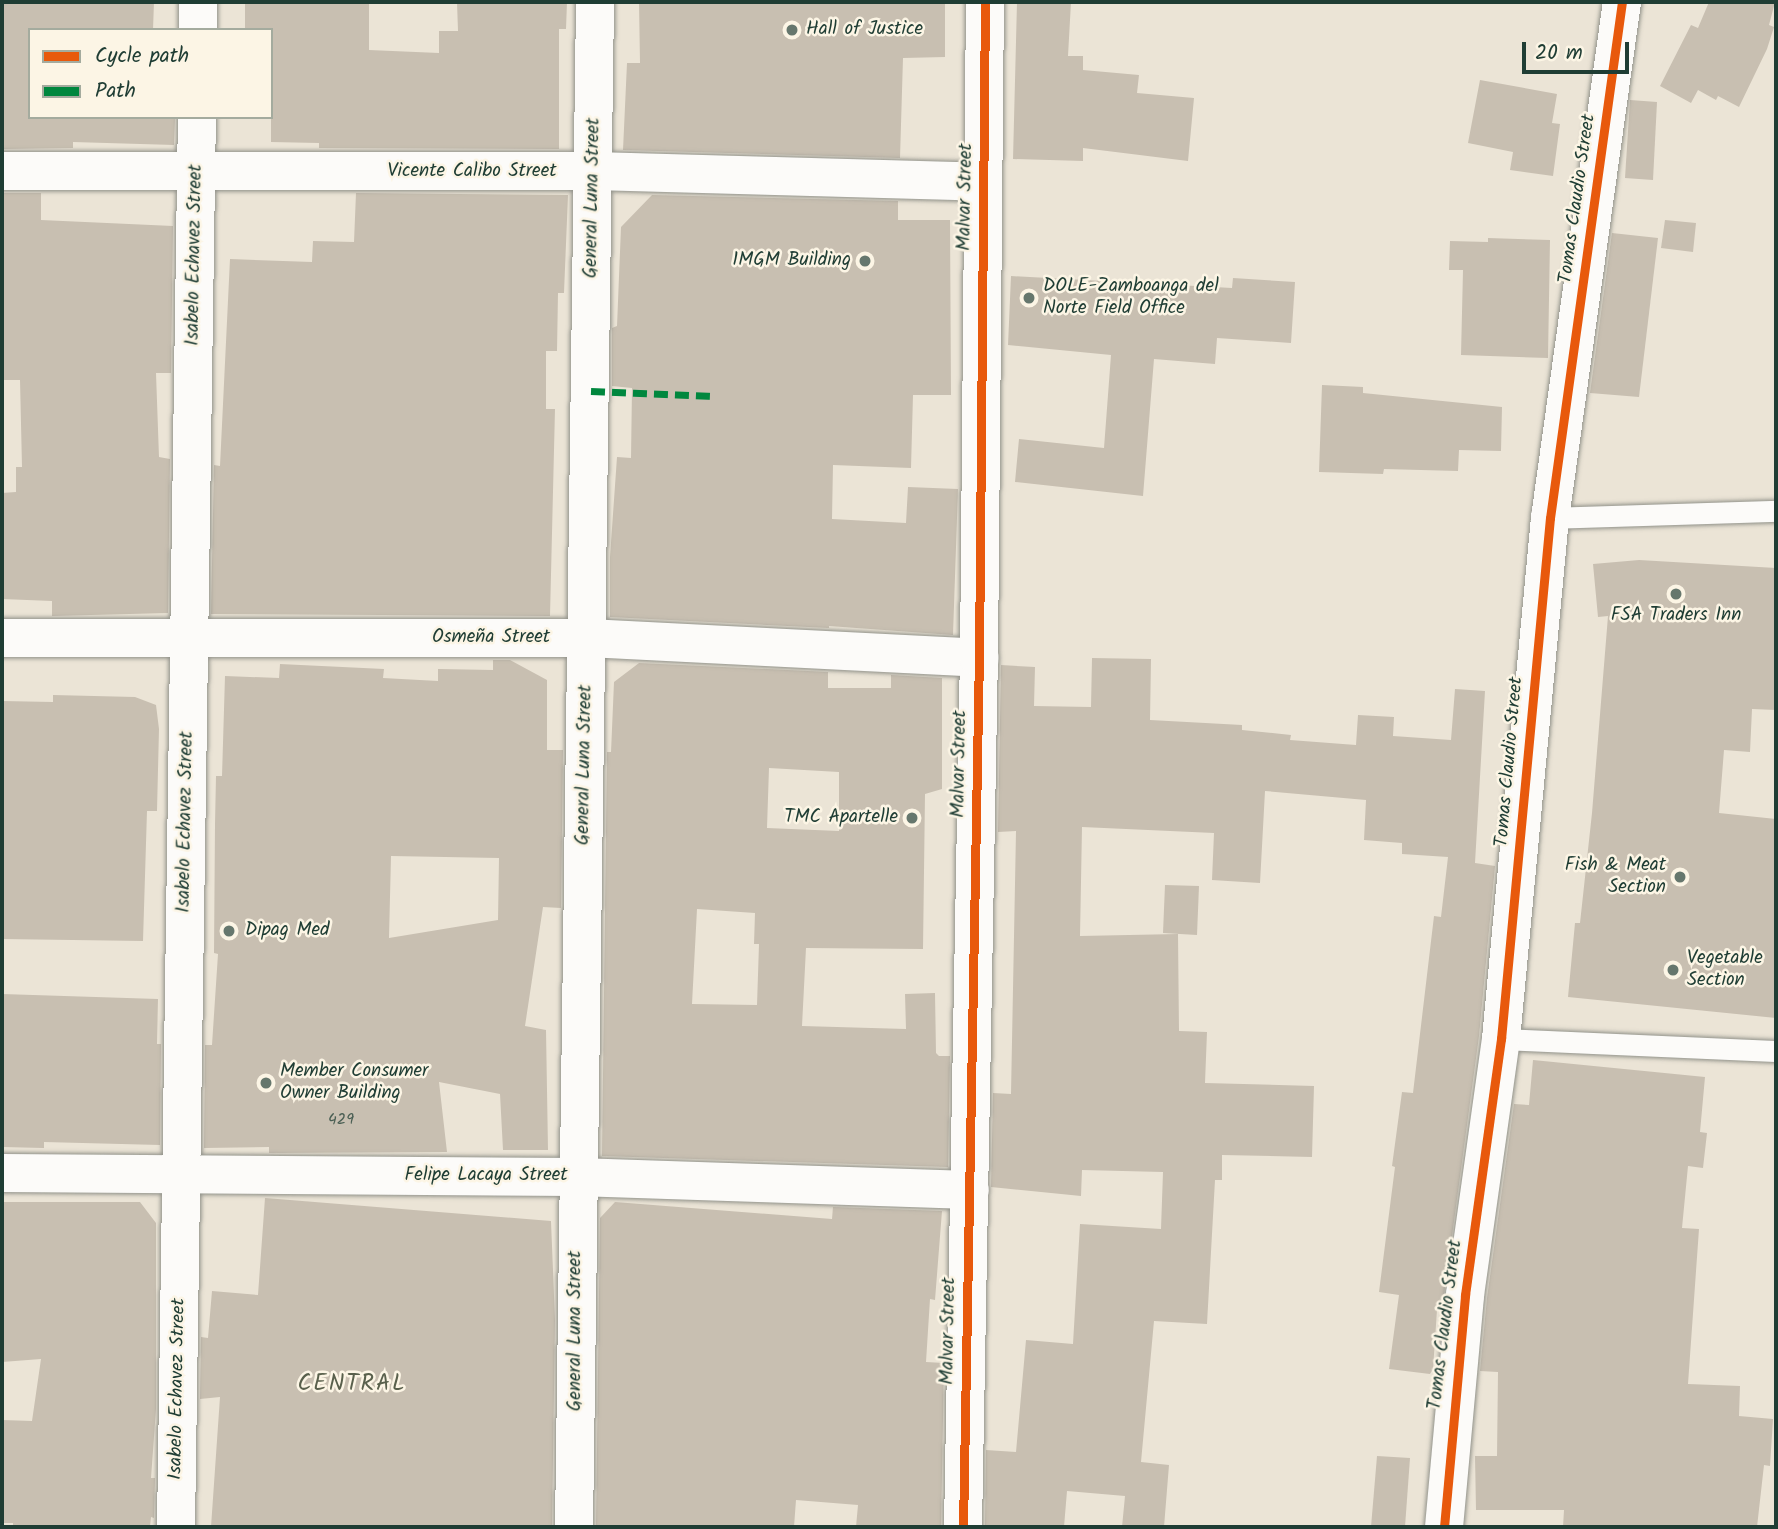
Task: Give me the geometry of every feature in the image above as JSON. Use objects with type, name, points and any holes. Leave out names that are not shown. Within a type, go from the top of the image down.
[{"type":"street","points":[[198,2],[198,28]]},
{"type":"street","name":"General Luna Street","points":[[574,1527],[596,2]]},
{"type":"street","name":"Malvar Street","points":[[963,1527],[979,658],[985,2]]},
{"type":"street","name":"Tomas Claudio Street","points":[[1444,1527],[1465,1295],[1501,1039],[1550,519],[1622,2]]},
{"type":"street","name":"Isabelo Echavez Street","points":[[176,1527],[197,119]]},
{"type":"street","name":"Vicente Calibo Street","points":[[2,171],[594,172],[984,182]]},
{"type":"street","name":"Osmeña Street","points":[[2,638],[587,638],[979,658]]},
{"type":"street","name":"Felipe Lacaya Street","points":[[2,1173],[577,1177],[970,1190]]},
{"type":"lane","points":[[1550,519],[1776,511]]},
{"type":"lane","points":[[1501,1039],[1776,1051]]},
{"type":"building","points":[[2,2],[154,2],[153,28],[28,28],[28,119],[175,119],[174,145],[73,142],[73,148],[2,149]]},
{"type":"building","points":[[245,2],[369,2],[369,50],[439,53],[439,31],[458,31],[457,2],[567,2],[566,29],[559,29],[559,149],[319,148],[319,143],[271,142],[273,28],[245,28]]},
{"type":"building","points":[[639,2],[945,2],[945,57],[903,58],[900,158],[623,150],[627,63],[640,63]]},
{"type":"building","points":[[1017,2],[1071,2],[1068,56],[1083,56],[1083,70],[1139,75],[1137,93],[1194,98],[1188,161],[1083,148],[1083,161],[1013,159]]},
{"type":"building","points":[[1709,2],[1775,2],[1769,25],[1774,27],[1767,49],[1739,107],[1718,96],[1716,100],[1698,90],[1691,103],[1660,86],[1691,25],[1698,28]]},
{"type":"building","points":[[1480,80],[1557,94],[1552,123],[1560,124],[1553,176],[1510,170],[1513,152],[1468,143]]},
{"type":"building","points":[[1630,100],[1657,102],[1653,180],[1625,178]]},
{"type":"building","points":[[2,193],[41,193],[41,220],[173,226],[171,373],[156,373],[159,457],[170,459],[168,613],[52,616],[52,601],[2,599],[2,493],[16,492],[16,467],[22,467],[20,380],[2,380]]},
{"type":"building","points":[[356,193],[568,195],[564,293],[558,293],[557,351],[546,351],[546,409],[555,409],[550,616],[211,614],[214,465],[220,466],[230,259],[312,262],[313,241],[354,242]]},
{"type":"building","points":[[652,195],[898,201],[898,220],[950,220],[951,395],[913,395],[911,468],[833,465],[832,519],[906,523],[908,487],[958,489],[953,635],[829,626],[610,617],[610,557],[617,457],[631,458],[632,388],[612,386],[612,328],[617,326],[621,227]]},
{"type":"building","points":[[1665,220],[1696,223],[1693,252],[1661,248]]},
{"type":"building","points":[[1612,233],[1658,238],[1639,397],[1590,393]]},
{"type":"building","points":[[1488,238],[1550,240],[1548,358],[1461,355],[1463,270],[1449,270],[1450,241],[1488,242]]},
{"type":"building","points":[[1011,276],[1232,288],[1233,278],[1295,282],[1291,343],[1217,338],[1215,364],[1154,359],[1143,496],[1015,482],[1019,439],[1104,448],[1111,355],[1008,345]]},
{"type":"building","points":[[1322,385],[1363,387],[1363,393],[1502,407],[1501,451],[1459,450],[1458,471],[1384,469],[1383,474],[1319,472]]},
{"type":"building","points":[[1639,560],[1776,568],[1776,710],[1752,709],[1750,752],[1724,750],[1719,813],[1776,819],[1776,1018],[1568,997],[1575,923],[1580,923],[1592,813],[1608,616],[1598,617],[1593,564]]},
{"type":"building","points":[[1092,658],[1151,659],[1150,720],[1242,725],[1242,730],[1291,735],[1290,740],[1356,745],[1358,715],[1394,717],[1393,736],[1451,740],[1455,689],[1485,691],[1475,863],[1495,866],[1479,1036],[1442,1310],[1437,1310],[1433,1369],[1430,1374],[1389,1369],[1399,1295],[1379,1292],[1395,1167],[1392,1166],[1402,1092],[1413,1093],[1434,916],[1441,917],[1448,857],[1402,854],[1402,843],[1364,840],[1366,800],[1265,791],[1260,883],[1212,880],[1214,833],[1082,827],[1080,936],[1178,934],[1179,1031],[1207,1032],[1205,1083],[1314,1086],[1312,1157],[1222,1155],[1222,1180],[1215,1180],[1207,1324],[1154,1321],[1141,1462],[1169,1465],[1164,1527],[1122,1527],[1125,1496],[1067,1491],[1064,1527],[985,1527],[986,1450],[1016,1452],[1026,1340],[1073,1344],[1080,1224],[1161,1229],[1163,1172],[1082,1170],[1081,1196],[991,1187],[993,1093],[1011,1094],[1016,831],[998,832],[1001,665],[1035,667],[1034,706],[1091,707]]},
{"type":"building","points":[[493,660],[510,660],[547,680],[547,750],[563,750],[561,908],[543,907],[525,1026],[546,1030],[548,1150],[503,1150],[500,1094],[439,1082],[447,1152],[269,1153],[269,1147],[204,1148],[205,1045],[212,1045],[218,954],[214,953],[216,776],[222,776],[225,676],[279,678],[280,664],[384,669],[383,678],[438,681],[438,669],[493,670]],"holes":[[[391,856],[499,858],[498,920],[389,938]]]},
{"type":"building","points":[[639,663],[828,672],[828,688],[891,688],[891,675],[942,678],[942,789],[925,794],[923,949],[806,948],[802,1026],[906,1029],[905,994],[935,993],[936,1053],[939,1056],[950,1056],[948,1167],[602,1156],[607,752],[611,752],[614,682]],"holes":[[[769,768],[839,772],[839,831],[767,828]],[[697,909],[755,913],[754,944],[759,944],[757,1005],[692,1004]]]},
{"type":"building","points":[[53,695],[135,697],[156,705],[159,729],[157,811],[147,811],[143,941],[2,939],[2,701],[53,702]]},
{"type":"building","points":[[1165,885],[1199,886],[1197,935],[1163,933]]},
{"type":"building","points":[[2,994],[158,999],[157,1044],[161,1044],[160,1145],[44,1142],[44,1148],[2,1147]]},
{"type":"building","points":[[1533,1060],[1705,1077],[1700,1132],[1707,1133],[1703,1168],[1688,1166],[1682,1228],[1699,1229],[1688,1384],[1740,1386],[1739,1416],[1773,1419],[1770,1466],[1764,1465],[1757,1527],[1563,1527],[1564,1510],[1476,1510],[1475,1456],[1497,1456],[1498,1372],[1480,1371],[1487,1298],[1514,1104],[1529,1105]]},
{"type":"building","points":[[265,1198],[551,1221],[555,1320],[552,1527],[211,1527],[220,1397],[200,1399],[201,1337],[208,1338],[212,1291],[258,1295]]},
{"type":"building","points":[[2,1202],[140,1202],[156,1223],[156,1409],[151,1478],[155,1478],[154,1518],[151,1517],[150,1527],[13,1527],[13,1523],[2,1523],[2,1420],[32,1421],[41,1359],[2,1362]]},
{"type":"building","points":[[615,1202],[832,1219],[833,1207],[942,1211],[935,1300],[930,1299],[926,1362],[944,1363],[941,1527],[856,1527],[858,1505],[796,1500],[794,1527],[596,1527],[600,1218]]},
{"type":"building","points":[[1377,1456],[1410,1458],[1405,1527],[1371,1527]]},
{"type":"marked path","points":[[591,391],[714,396]]},
{"type":"cycle path","points":[[963,1527],[979,658],[985,2]]},
{"type":"cycle path","points":[[1444,1527],[1465,1295],[1501,1039],[1550,518],[1622,2]]},
{"type":"place","name":"Hall of Justice","points":[[792,30]]},
{"type":"place","name":"1MGM Building","points":[[865,261]]},
{"type":"place","name":"DOLE-Zamboanga del Norte Field Office","points":[[1029,298]]},
{"type":"place","name":"FSA Traders Inn","points":[[1676,594]]},
{"type":"place","name":"TMC Apartelle","points":[[912,818]]},
{"type":"place","name":"Fish & Meat Section","points":[[1680,877]]},
{"type":"place","name":"Dipag Med","points":[[229,931]]},
{"type":"place","name":"Vegetable Section","points":[[1673,970]]},
{"type":"place","name":"Member Consumer Owner Building","points":[[266,1083]]},
{"type":"district","name":"CENTRAL","points":[[352,1384]]}]
